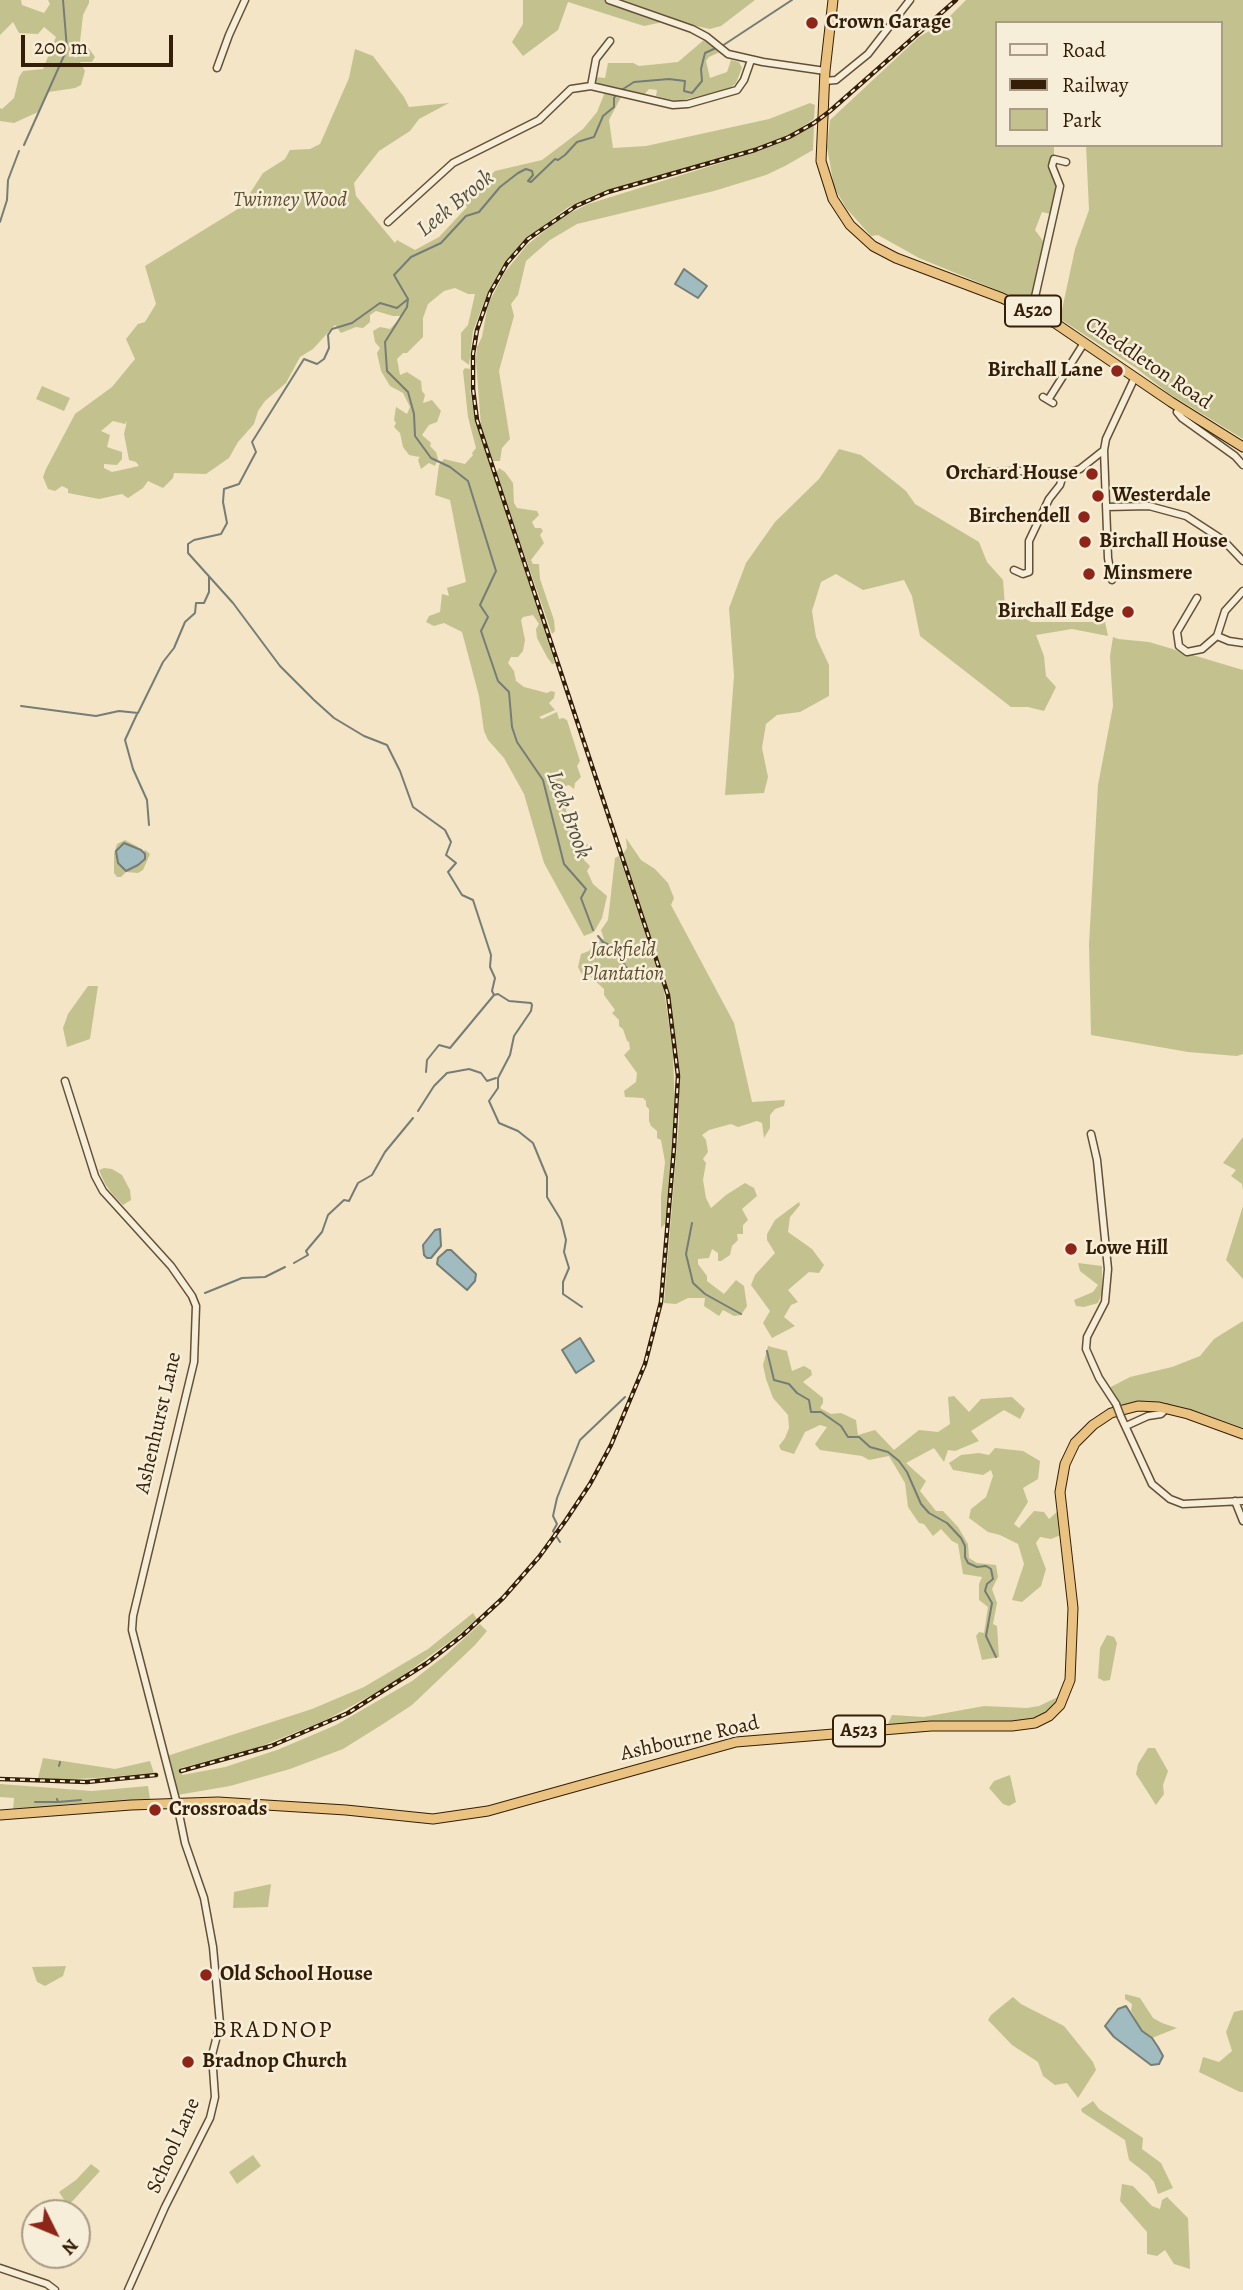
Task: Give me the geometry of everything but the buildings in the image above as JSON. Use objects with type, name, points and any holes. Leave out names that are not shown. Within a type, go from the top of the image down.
[{"type":"highway","name":"A520","points":[[825,76],[833,0]]},
{"type":"highway","name":"Cheddleton Road","points":[[825,76],[820,147],[827,185],[840,213],[861,236],[896,258],[1002,298],[1055,323],[1180,408],[1243,447]]},
{"type":"highway","name":"Ashbourne Road","points":[[0,1815],[131,1805],[218,1802],[433,1819],[488,1811],[736,1742],[931,1726],[1019,1726],[1035,1723],[1049,1716],[1060,1705],[1070,1680],[1073,1608],[1060,1492],[1070,1451],[1082,1434],[1111,1413],[1138,1406],[1199,1417],[1243,1434]]},
{"type":"street","points":[[217,68],[245,0]]},
{"type":"street","points":[[608,0],[692,29],[723,51],[836,80],[868,54],[910,0]]},
{"type":"street","points":[[591,86],[596,58],[610,41]]},
{"type":"street","points":[[388,222],[453,163],[539,120],[571,89],[591,86],[680,105],[733,93],[741,86],[751,60]]},
{"type":"street","points":[[1055,323],[1038,305],[1035,297],[1060,186],[1052,166],[1054,159],[1066,162]]},
{"type":"street","points":[[1048,400],[1084,343]]},
{"type":"street","points":[[1112,580],[1108,558],[1104,450],[1106,439],[1135,377]]},
{"type":"street","points":[[1180,408],[1177,412],[1182,418],[1236,456],[1243,465]]},
{"type":"street","points":[[975,472],[1022,471],[1063,475],[1080,468],[1104,450]]},
{"type":"street","points":[[1013,570],[1023,574],[1029,572],[1029,541],[1063,475]]},
{"type":"street","points":[[1106,507],[1149,506],[1186,516],[1223,540],[1243,561]]},
{"type":"street","points":[[1197,598],[1177,632],[1179,646],[1187,652],[1196,652],[1217,636],[1225,611],[1243,591]]},
{"type":"street","points":[[1217,636],[1243,643]]},
{"type":"street","name":"Ashenhurst Lane","points":[[65,1081],[95,1176],[103,1191],[171,1266],[196,1306],[194,1362],[132,1625],[136,1650],[177,1804]]},
{"type":"street","points":[[1091,1134],[1097,1160],[1108,1269],[1105,1302],[1087,1336],[1086,1349],[1139,1451],[1149,1479],[1159,1491],[1183,1504],[1239,1501],[1243,1521]]},
{"type":"street","points":[[1126,1426],[1164,1411]]},
{"type":"street","name":"School Lane","points":[[128,2290],[209,2118],[215,2097],[212,2054],[220,2024],[220,2004],[213,1947],[204,1898],[185,1843],[177,1804]]},
{"type":"street","points":[[0,2267],[47,2284],[55,2290]]},
{"type":"green space","points":[[0,0],[21,0],[22,5],[44,13],[50,4],[48,0],[89,0],[83,15],[80,42],[87,46],[95,57],[92,62],[80,62],[85,71],[81,85],[49,92],[38,112],[14,123],[0,121],[0,108],[14,98],[23,71],[43,69],[56,37],[44,27],[38,34],[19,33],[13,22],[0,35]]},
{"type":"green space","points":[[523,0],[605,0],[663,22],[644,26],[568,2],[558,30],[523,56],[512,42],[523,24]]},
{"type":"green space","points":[[618,0],[755,0],[721,26],[710,29],[687,24]]},
{"type":"green space","points":[[966,0],[1243,0],[1243,439],[1168,393],[1136,368],[1060,319],[1075,249],[1089,210],[1086,147],[1222,147],[1222,21],[995,21],[995,147],[1054,147],[1054,159],[1047,166],[1056,184],[1056,191],[1051,214],[1042,212],[1035,230],[1043,241],[1031,304],[919,258],[878,235],[871,236],[846,208],[834,187],[827,147],[830,120],[919,37],[943,23]]},
{"type":"green space","points":[[705,39],[720,52],[706,61],[710,78],[727,72],[731,60],[739,62],[742,68],[736,83],[728,90],[677,101],[656,96],[657,90],[649,89],[644,95],[601,85],[594,80],[596,77],[605,78],[608,63],[633,63],[639,66],[678,62]]},
{"type":"green space","name":"Twinney Wood","points":[[355,49],[373,56],[409,107],[449,103],[419,119],[410,131],[379,151],[354,183],[356,196],[395,243],[397,240],[415,250],[439,237],[467,207],[464,202],[495,171],[542,160],[583,129],[597,112],[605,92],[621,97],[609,120],[613,148],[646,146],[769,119],[810,103],[815,105],[814,119],[791,134],[759,147],[592,196],[567,208],[526,239],[500,271],[488,292],[473,331],[469,365],[461,359],[461,333],[468,325],[475,294],[455,288],[444,291],[428,304],[423,318],[423,337],[397,359],[400,375],[407,372],[421,381],[425,395],[423,403],[432,400],[441,411],[437,422],[429,425],[422,435],[436,452],[438,459],[435,466],[429,463],[421,469],[418,460],[420,457],[409,455],[403,447],[400,433],[394,427],[396,407],[407,414],[410,407],[403,393],[390,386],[381,371],[377,353],[380,348],[375,342],[373,331],[380,327],[390,329],[402,316],[376,311],[370,315],[370,322],[363,328],[356,327],[341,333],[335,325],[313,349],[300,357],[286,383],[265,401],[254,424],[238,442],[229,458],[206,474],[174,473],[173,478],[163,488],[148,481],[128,498],[122,494],[99,499],[68,493],[68,489],[62,486],[55,491],[48,489],[43,477],[75,414],[112,387],[135,359],[126,339],[138,324],[145,322],[156,304],[145,266],[241,207],[263,173],[285,159],[290,150],[310,149],[320,144],[349,78]],"holes":[[[113,421],[125,424],[127,421],[124,434],[129,460],[139,466],[112,472],[104,468],[104,464],[117,465],[122,459],[122,452],[107,447],[110,435],[101,431]]]},
{"type":"green space","points":[[814,126],[813,150],[766,175],[714,191],[577,224],[550,240],[526,261],[518,295],[511,304],[514,316],[499,371],[510,439],[502,448],[500,461],[493,461],[481,426],[477,347],[482,337],[488,304],[505,272],[527,245],[562,217],[588,204],[759,151]]},
{"type":"green space","points":[[465,368],[470,369],[475,419],[555,663],[552,664],[537,638],[536,629],[539,624],[533,615],[521,620],[525,640],[523,651],[518,657],[511,657],[508,663],[514,671],[516,681],[524,687],[547,693],[555,692],[549,703],[555,710],[539,717],[542,719],[557,712],[559,719],[567,720],[580,761],[577,766],[581,777],[575,783],[574,789],[569,785],[559,788],[557,792],[568,804],[566,810],[570,824],[583,848],[587,844],[591,846],[591,850],[583,853],[584,860],[590,866],[587,871],[593,884],[607,896],[602,918],[594,932],[584,936],[544,863],[524,794],[504,758],[488,740],[484,731],[479,696],[462,632],[444,623],[434,626],[426,622],[429,616],[440,612],[442,594],[449,596],[447,588],[466,582],[450,500],[435,495],[439,465],[444,459],[465,464],[476,448],[468,417],[463,371]]},
{"type":"green space","points":[[42,386],[70,398],[64,411],[36,399]]},
{"type":"green space","points":[[839,449],[861,455],[906,491],[915,504],[979,542],[987,562],[1003,580],[1005,607],[1031,622],[1105,622],[1108,636],[1072,629],[1036,635],[1044,656],[1046,676],[1056,687],[1044,711],[1011,707],[920,636],[912,596],[904,580],[863,590],[836,574],[821,582],[812,611],[816,637],[829,665],[829,696],[800,712],[777,715],[766,724],[762,748],[768,777],[764,793],[725,795],[734,676],[729,608],[746,563],[775,522],[819,479]]},
{"type":"green space","points":[[499,468],[513,483],[514,503],[517,508],[537,511],[539,515],[532,522],[535,528],[541,528],[543,531],[540,535],[544,543],[531,560],[533,564],[539,564],[540,579],[554,620],[555,631],[552,634],[496,473]]},
{"type":"green space","points":[[1113,637],[1149,642],[1243,670],[1243,1054],[1237,1056],[1188,1052],[1091,1035],[1089,944],[1098,785],[1113,706],[1110,656]]},
{"type":"green space","points":[[626,838],[641,860],[655,869],[668,883],[674,898],[671,905],[734,1023],[752,1102],[785,1100],[784,1106],[775,1109],[770,1115],[770,1128],[764,1138],[762,1123],[757,1121],[738,1127],[731,1124],[709,1130],[702,1135],[706,1140],[708,1152],[703,1159],[706,1163],[703,1180],[711,1208],[745,1183],[754,1188],[757,1196],[742,1209],[748,1220],[743,1225],[743,1234],[737,1234],[738,1240],[732,1246],[730,1255],[718,1261],[718,1253],[712,1249],[709,1258],[698,1259],[707,1281],[724,1294],[736,1280],[744,1286],[747,1306],[741,1315],[734,1316],[723,1310],[719,1316],[704,1306],[705,1298],[688,1298],[676,1304],[664,1303],[679,1120],[678,1058],[668,994],[623,854],[627,848]]},
{"type":"green space","points":[[125,840],[140,848],[128,845],[128,869],[145,850],[150,854],[143,870],[138,873],[126,872],[117,877],[114,873],[114,854],[117,844]]},
{"type":"green space","name":"Jackfield Plantation","points":[[619,856],[664,990],[673,1053],[675,1114],[667,1222],[661,1228],[665,1162],[661,1140],[657,1138],[657,1131],[649,1121],[646,1101],[643,1098],[625,1097],[624,1091],[636,1082],[637,1073],[624,1055],[630,1049],[629,1042],[619,1026],[619,1020],[612,1013],[615,1010],[604,995],[604,989],[591,977],[586,978],[578,967],[581,954],[589,951],[594,942],[604,939],[601,930],[608,920],[615,858]]},
{"type":"green space","points":[[88,986],[98,986],[90,1039],[67,1047],[63,1028],[68,1014]]},
{"type":"green space","points":[[1243,1137],[1243,1190],[1242,1184],[1231,1176],[1236,1170],[1223,1163]]},
{"type":"green space","points":[[104,1168],[122,1175],[130,1190],[131,1200],[123,1205],[114,1196],[99,1170]]},
{"type":"green space","points":[[799,1202],[800,1205],[790,1217],[788,1232],[812,1249],[824,1265],[819,1273],[809,1272],[788,1290],[798,1302],[791,1305],[784,1317],[795,1326],[772,1338],[763,1323],[770,1311],[751,1285],[755,1275],[775,1253],[767,1240],[767,1234],[775,1220]]},
{"type":"green space","points":[[1243,1206],[1243,1279],[1226,1260]]},
{"type":"green space","points":[[1078,1263],[1102,1266],[1102,1293],[1098,1303],[1076,1306],[1074,1300],[1093,1292],[1098,1285],[1080,1271]]},
{"type":"green space","points":[[1243,1321],[1243,1430],[1168,1405],[1139,1402],[1119,1405],[1109,1388],[1130,1377],[1172,1367],[1200,1356],[1214,1339]]},
{"type":"green space","points":[[768,1346],[787,1351],[792,1371],[804,1366],[811,1370],[812,1375],[803,1382],[823,1398],[820,1408],[831,1414],[841,1413],[856,1420],[858,1435],[875,1430],[894,1450],[919,1430],[938,1432],[950,1424],[948,1397],[954,1396],[969,1412],[981,1399],[1012,1397],[1025,1409],[1020,1419],[1004,1410],[971,1431],[979,1441],[955,1451],[948,1450],[944,1462],[934,1448],[906,1463],[926,1481],[920,1491],[936,1511],[943,1511],[958,1527],[968,1544],[969,1558],[977,1563],[996,1565],[998,1577],[992,1589],[997,1603],[993,1624],[997,1626],[999,1657],[982,1660],[976,1636],[979,1632],[984,1633],[988,1607],[979,1600],[982,1577],[963,1574],[958,1544],[941,1529],[933,1536],[924,1524],[919,1523],[908,1507],[905,1483],[889,1456],[869,1460],[862,1456],[820,1450],[815,1444],[827,1427],[820,1425],[805,1432],[794,1454],[781,1450],[779,1446],[789,1428],[788,1415],[773,1398],[766,1379],[763,1365]]},
{"type":"green space","points":[[995,1448],[1023,1451],[1040,1461],[1038,1479],[1023,1488],[1028,1502],[1014,1524],[1019,1528],[1034,1511],[1044,1512],[1049,1519],[1058,1511],[1061,1535],[1051,1539],[1040,1537],[1036,1543],[1046,1569],[1041,1586],[1022,1602],[1012,1600],[1024,1564],[1018,1544],[988,1532],[969,1518],[971,1509],[986,1497],[993,1476],[991,1470],[983,1475],[953,1470],[949,1463],[961,1455],[989,1455]]},
{"type":"green space","points":[[473,1613],[477,1619],[456,1637],[390,1685],[326,1720],[257,1748],[181,1768],[182,1775],[225,1767],[277,1750],[336,1725],[412,1681],[480,1624],[487,1631],[412,1705],[343,1749],[290,1769],[230,1786],[177,1795],[167,1756],[312,1709],[364,1687],[428,1649]]},
{"type":"green space","points":[[1107,1635],[1114,1637],[1117,1643],[1110,1680],[1104,1681],[1098,1678],[1100,1648]]},
{"type":"green space","points":[[1062,1695],[1045,1715],[1033,1721],[887,1726],[892,1715],[924,1717],[984,1706],[1027,1708],[1039,1706]]},
{"type":"green space","points":[[1148,1748],[1155,1748],[1168,1771],[1163,1785],[1164,1794],[1156,1805],[1136,1774],[1138,1764]]},
{"type":"green space","points":[[43,1758],[115,1769],[150,1761],[154,1773],[50,1780],[38,1778]]},
{"type":"green space","points":[[1010,1775],[1016,1802],[1009,1806],[1003,1804],[989,1788],[994,1781]]},
{"type":"green space","points":[[0,1784],[92,1791],[148,1786],[150,1799],[13,1810],[14,1798],[0,1797]]},
{"type":"green space","points":[[271,1884],[268,1907],[233,1908],[234,1892]]},
{"type":"green space","points":[[66,1966],[63,1976],[45,1986],[37,1982],[32,1967]]},
{"type":"green space","points":[[1125,1994],[1140,1998],[1153,2018],[1177,2028],[1152,2038],[1142,2031],[1131,2011],[1132,2004],[1125,1999]]},
{"type":"green space","points":[[1013,1997],[1021,2004],[1064,2026],[1093,2062],[1096,2070],[1078,2098],[1067,2083],[1055,2085],[1043,2076],[1038,2062],[1012,2045],[988,2020]]},
{"type":"green space","points":[[1243,2010],[1243,2092],[1240,2092],[1199,2072],[1203,2057],[1219,2062],[1232,2051],[1226,2032],[1234,2012]]},
{"type":"green space","points":[[1093,2101],[1099,2109],[1143,2138],[1142,2149],[1161,2163],[1173,2188],[1158,2194],[1154,2182],[1129,2160],[1125,2140],[1082,2112],[1081,2109]]},
{"type":"green space","points":[[253,2155],[261,2166],[237,2184],[229,2172]]},
{"type":"green space","points":[[91,2164],[100,2171],[74,2199],[64,2199],[59,2192],[76,2180]]},
{"type":"green space","points":[[1122,2184],[1133,2186],[1152,2206],[1160,2209],[1162,2200],[1167,2197],[1188,2218],[1190,2269],[1174,2264],[1165,2250],[1157,2256],[1147,2254],[1147,2232],[1120,2201]]},
{"type":"water","points":[[684,269],[707,286],[698,298],[675,284]]},
{"type":"water","points":[[124,843],[145,854],[145,859],[126,871],[118,863],[116,851]]},
{"type":"water","points":[[440,1229],[441,1246],[431,1258],[427,1258],[423,1245],[435,1230]]},
{"type":"water","points":[[451,1250],[476,1274],[475,1281],[467,1290],[437,1264],[438,1258]]},
{"type":"water","points":[[580,1338],[594,1361],[576,1373],[562,1350]]},
{"type":"water","points":[[1126,2006],[1142,2031],[1152,2038],[1158,2047],[1163,2056],[1159,2064],[1151,2065],[1114,2037],[1105,2026],[1118,2009]]},
{"type":"waterway","points":[[24,145],[67,49],[63,0]]},
{"type":"waterway","name":"Leek Brook","points":[[722,46],[792,0]]},
{"type":"waterway","name":"Leek Brook","points":[[620,91],[634,82],[669,79],[685,81],[684,91],[692,93],[702,81],[701,69],[705,53],[716,48]]},
{"type":"waterway","name":"Leek Brook","points":[[593,930],[581,898],[586,889],[564,864],[543,780],[517,742],[512,727],[509,692],[498,681],[481,631],[488,617],[480,605],[496,571],[468,481],[450,467],[431,458],[415,436],[414,414],[408,392],[387,371],[385,342],[407,307],[408,299],[394,275],[411,257],[441,243],[466,216],[479,212],[500,187],[518,173],[526,169],[532,171],[533,175],[528,181],[531,182],[577,142],[594,137],[603,116],[614,107],[616,95]]},
{"type":"waterway","points":[[0,222],[7,200],[8,180],[19,151]]},
{"type":"waterway","points":[[408,299],[397,308],[380,303],[352,323],[332,329],[328,335],[329,348],[324,359],[317,364],[304,359],[252,442],[256,452],[239,484],[224,489],[223,502],[227,523],[221,534],[194,540],[188,544],[188,553],[233,603],[280,666],[314,700],[334,718],[364,736],[387,745],[413,807],[445,830],[451,842],[446,855],[456,863],[448,872],[462,895],[473,900],[491,955],[490,967],[495,978],[492,991],[494,995],[498,994],[509,1001],[532,1005],[531,1011],[514,1036],[510,1055],[498,1078],[498,1088],[489,1101],[499,1123],[518,1131],[533,1143],[547,1177],[547,1197],[561,1220],[566,1240],[564,1252],[569,1268],[563,1282],[563,1294],[582,1307]]},
{"type":"waterway","points":[[21,706],[96,716],[119,711],[138,713],[163,662],[174,648],[185,622],[195,613],[196,603],[204,603],[209,592],[209,577]]},
{"type":"waterway","points":[[137,714],[125,740],[133,769],[147,800],[149,825]]},
{"type":"waterway","name":"Leek Brook","points":[[598,936],[613,947],[632,976]]},
{"type":"waterway","points":[[426,1072],[427,1060],[439,1045],[450,1048],[494,995]]},
{"type":"waterway","points":[[418,1111],[434,1086],[447,1073],[469,1069],[481,1073],[487,1081],[496,1078]]},
{"type":"waterway","points":[[294,1263],[308,1255],[306,1251],[322,1232],[328,1215],[344,1200],[349,1201],[358,1183],[372,1175],[385,1152],[413,1118]]},
{"type":"waterway","name":"Leek Brook","points":[[692,1223],[686,1254],[693,1283],[705,1294],[741,1314]]},
{"type":"waterway","points":[[205,1293],[242,1278],[265,1277],[285,1267]]},
{"type":"waterway","name":"Leek Brook","points":[[767,1351],[774,1380],[789,1384],[809,1400],[811,1412],[821,1412],[841,1426],[848,1437],[859,1437],[870,1447],[888,1452],[899,1461],[907,1472],[921,1504],[929,1513],[947,1523],[961,1538],[968,1563],[991,1569],[993,1579],[987,1584],[985,1591],[992,1603],[986,1636],[996,1657]]},
{"type":"waterway","points":[[560,1542],[553,1531],[557,1524],[553,1516],[557,1498],[580,1440],[625,1397]]},
{"type":"waterway","points":[[59,1766],[60,1762]]},
{"type":"waterway","points":[[35,1802],[58,1802],[57,1799]]},
{"type":"waterway","points":[[58,1802],[81,1800]]},
{"type":"railway","points":[[181,1771],[271,1746],[348,1713],[427,1663],[463,1635],[503,1598],[539,1557],[566,1520],[611,1445],[645,1364],[661,1302],[678,1076],[668,995],[477,420],[473,389],[473,354],[477,330],[490,293],[507,263],[528,239],[576,206],[608,192],[755,150],[789,137],[814,123],[956,0]]},
{"type":"railway","points":[[0,1779],[87,1782],[156,1775]]},
{"type":"place","name":"Crown Garage","points":[[812,23]]},
{"type":"place","name":"Birchall Lane","points":[[1117,371]]},
{"type":"place","name":"Orchard House","points":[[1092,474]]},
{"type":"place","name":"Westerdale","points":[[1098,496]]},
{"type":"place","name":"Birchendell","points":[[1084,517]]},
{"type":"place","name":"Birchall House","points":[[1085,542]]},
{"type":"place","name":"Minsmere","points":[[1089,574]]},
{"type":"place","name":"Birchall Edge","points":[[1128,612]]},
{"type":"place","name":"Lowe Hill","points":[[1071,1249]]},
{"type":"place","name":"Crossroads","points":[[155,1810]]},
{"type":"place","name":"Old School House","points":[[206,1975]]},
{"type":"place","name":"Bradnop Church","points":[[188,2062]]},
{"type":"district","name":"BRADNOP","points":[[273,2031]]}]
